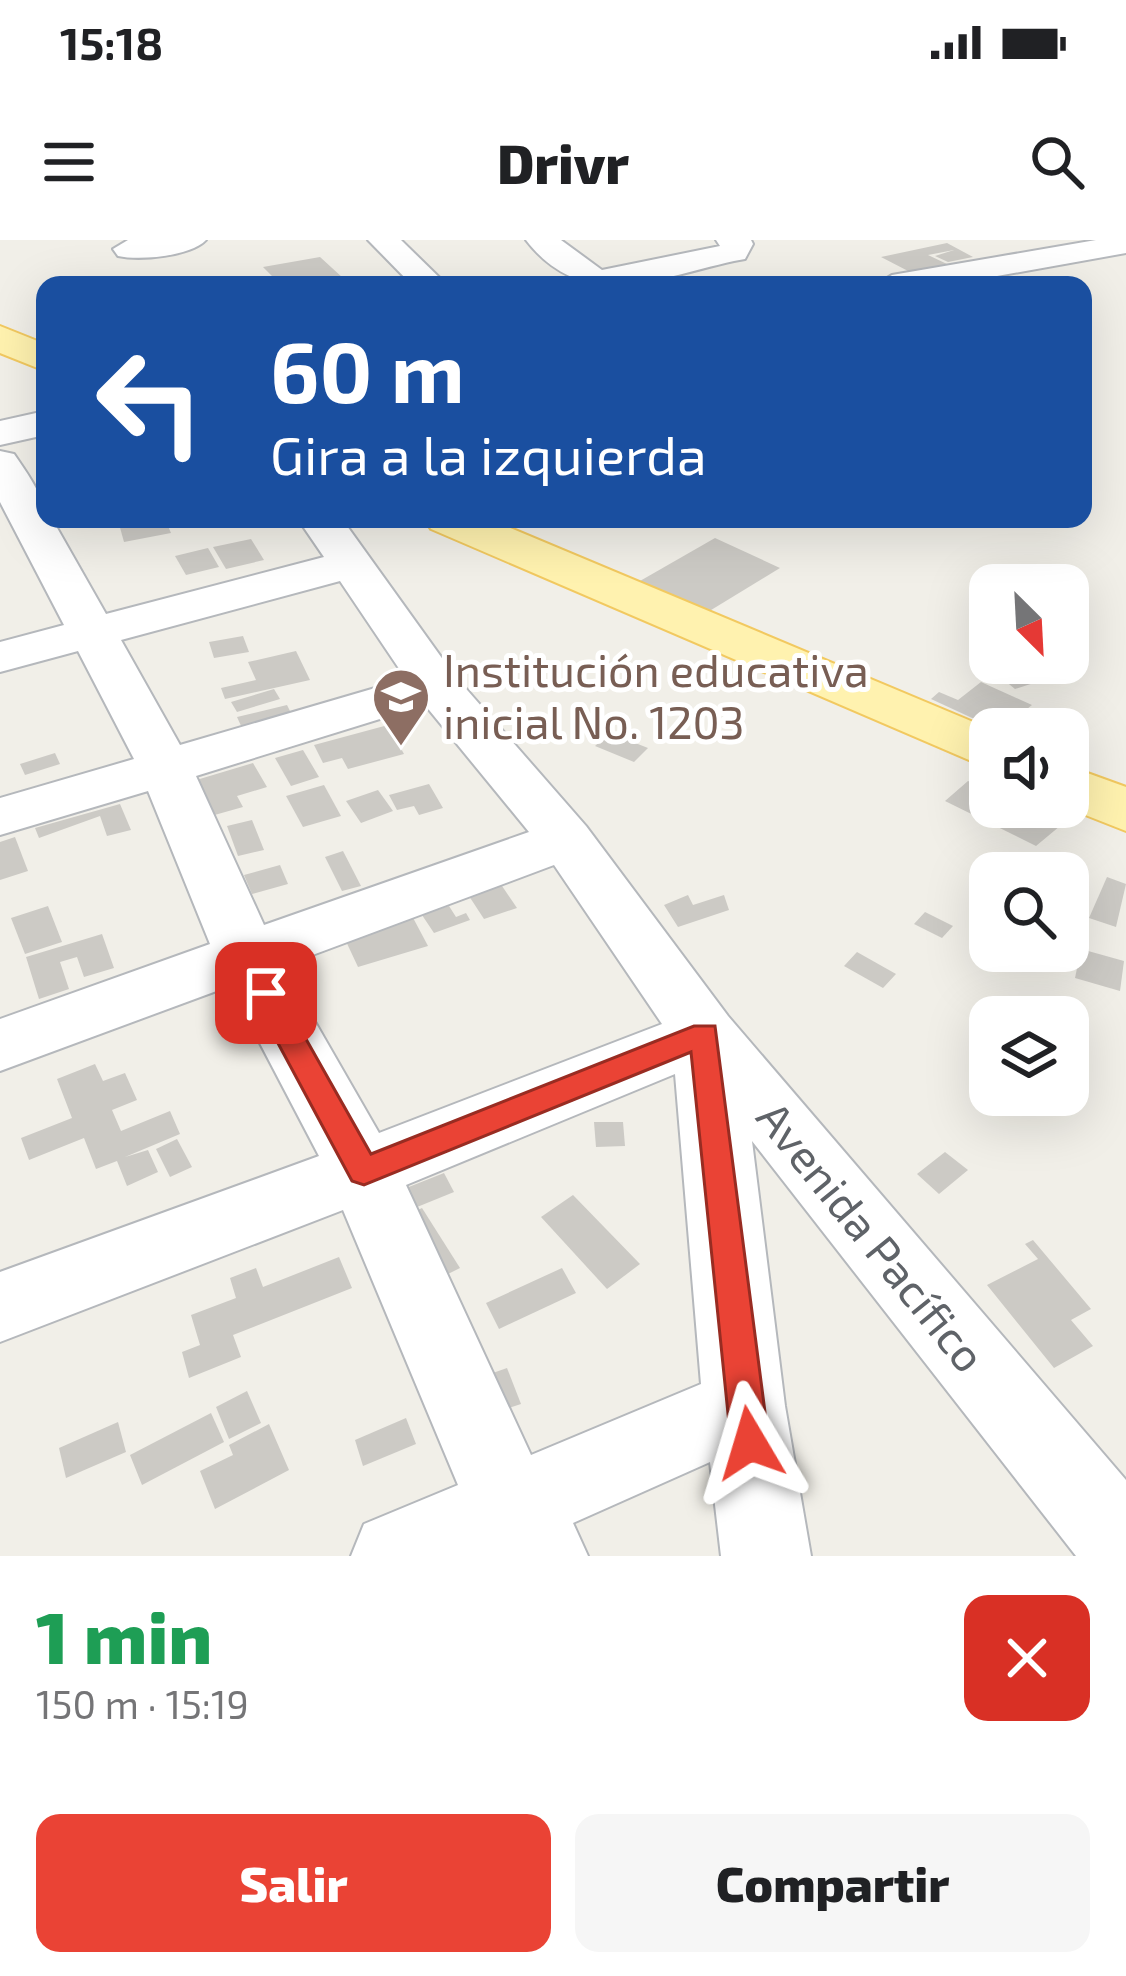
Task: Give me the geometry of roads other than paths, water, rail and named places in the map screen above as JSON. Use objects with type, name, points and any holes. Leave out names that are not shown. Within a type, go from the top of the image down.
[{"type":"main road","points":[[469,528],[969,742]]},
{"type":"main road","points":[[1089,794],[1126,811]]},
{"type":"street","points":[[126,244],[191,240]]},
{"type":"street","points":[[383,240],[421,276]]},
{"type":"street","points":[[629,276],[734,252],[738,244],[731,240]]},
{"type":"street","points":[[965,240],[1022,262]]},
{"type":"street","points":[[546,241],[590,276]]},
{"type":"street","points":[[126,244],[150,276]]},
{"type":"street","points":[[943,276],[1022,262],[1071,246],[1126,244]]},
{"type":"street","points":[[1071,246],[1126,275]]},
{"type":"street","points":[[0,433],[36,425]]},
{"type":"street","points":[[0,463],[26,521],[93,631],[164,764],[247,958],[364,1171],[526,1530]]},
{"type":"street","points":[[0,657],[93,631],[334,542]]},
{"type":"street","name":"Avenida Pacífico","points":[[334,542],[436,686],[566,839],[705,1034],[1126,1548]]},
{"type":"street","points":[[0,817],[436,686]]},
{"type":"street","points":[[0,1045],[566,839]]},
{"type":"street","points":[[0,1307],[364,1171],[705,1034],[744,1406],[766,1556]]},
{"type":"street","points":[[396,1556],[526,1530],[744,1406]]},
{"type":"place","name":"Institución educativa inicial No. 1203","points":[[401,748]]}]
